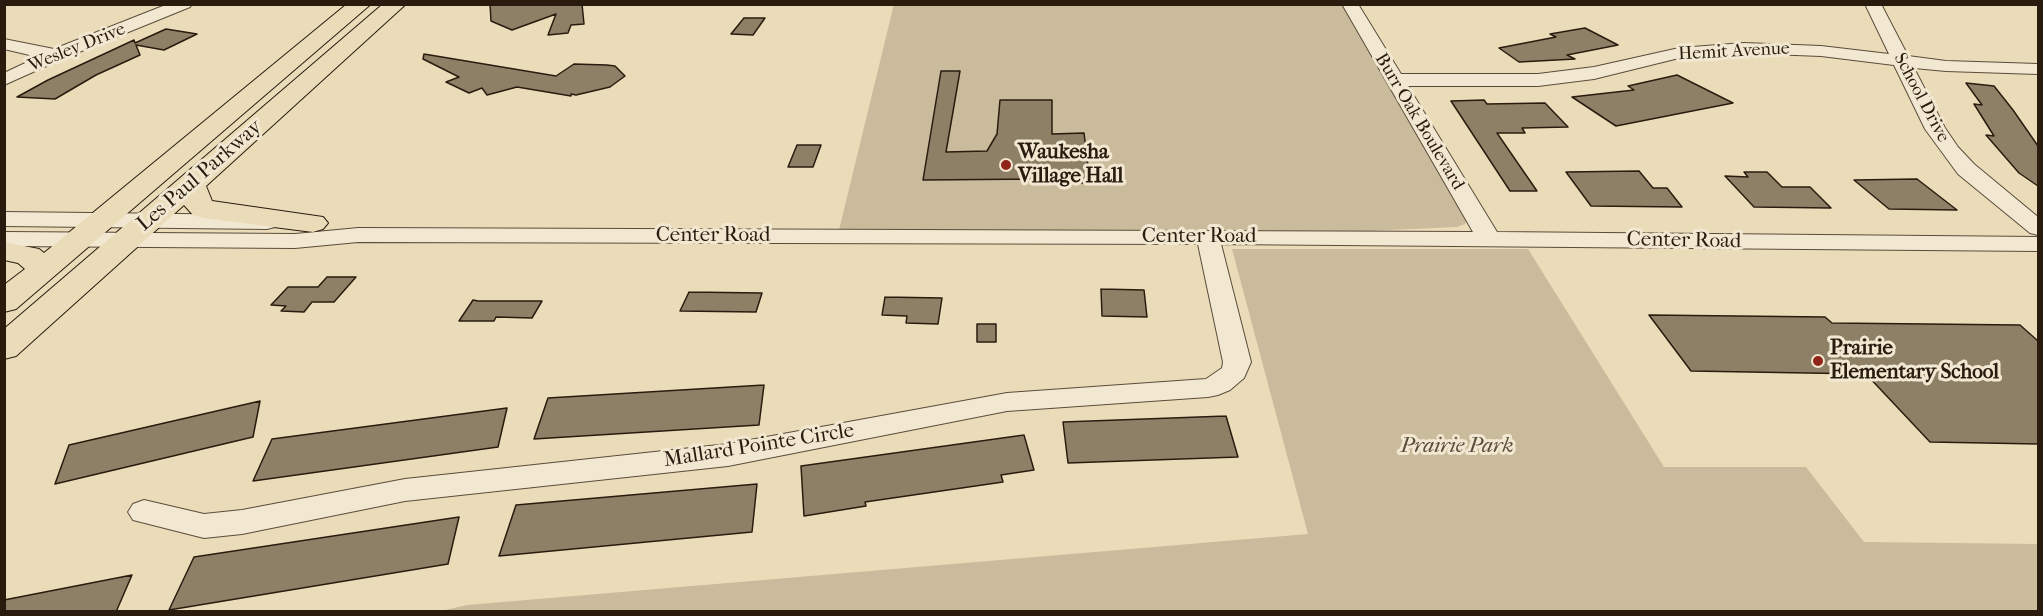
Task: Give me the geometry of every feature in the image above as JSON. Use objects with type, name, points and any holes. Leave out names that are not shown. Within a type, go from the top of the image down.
[{"type":"main road","points":[[4,333],[232,129],[273,78],[361,4]]},
{"type":"main road","name":"Les Paul Parkway","points":[[4,348],[123,228],[191,184],[396,4]]},
{"type":"main road","points":[[191,184],[197,203],[203,209],[313,223]]},
{"type":"main road","name":"Les Paul Parkway","points":[[4,302],[79,239],[123,228]]},
{"type":"main road","points":[[4,250],[27,256],[44,269]]},
{"type":"street","name":"Wesley Drive","points":[[4,80],[56,55],[184,4]]},
{"type":"street","name":"Burr Oak Boulevard","points":[[1350,4],[1489,239]]},
{"type":"street","name":"School Drive","points":[[1873,4],[1935,129],[1951,151],[1984,185],[2038,228]]},
{"type":"street","points":[[4,44],[56,55]]},
{"type":"street","name":"Hemit Avenue","points":[[1395,80],[1548,79],[1594,73],[1679,53],[1744,48],[1821,51],[1946,66],[2038,69]]},
{"type":"street","name":"Center Road","points":[[4,219],[295,241],[358,235],[1208,237],[2038,244]]},
{"type":"street","name":"Center Road","points":[[123,228],[313,223],[358,235]]},
{"type":"street","name":"Mallard Pointe Circle","points":[[144,512],[204,526],[231,523],[405,490],[728,455],[1007,402],[1208,388],[1220,384],[1234,372],[1237,362],[1208,237]]},
{"type":"street","points":[[4,239],[79,239]]},
{"type":"green space","points":[[894,4],[1343,5],[1467,219],[1465,224],[1457,227],[1346,232],[839,230]]},
{"type":"green space","name":"Prairie Park","points":[[1232,249],[1528,249],[1664,467],[1806,467],[1864,542],[2038,544],[2038,611],[441,611],[467,605],[1308,534]]},
{"type":"building","points":[[490,4],[582,4],[584,24],[571,25],[568,33],[548,35],[556,14],[512,30],[491,21]]},
{"type":"building","points":[[744,18],[765,18],[753,35],[731,34]]},
{"type":"building","points":[[1585,28],[1618,45],[1567,55],[1575,59],[1519,62],[1499,48],[1556,37],[1550,34]]},
{"type":"building","points":[[166,29],[197,34],[164,50],[136,45],[140,55],[96,75],[55,99],[17,97],[134,40],[135,43]]},
{"type":"building","points":[[424,54],[556,76],[574,64],[607,65],[615,66],[625,76],[610,87],[576,95],[571,94],[571,96],[517,87],[487,95],[482,88],[469,93],[446,82],[459,77],[423,59]]},
{"type":"building","name":"Waukesha Village Hall","points":[[941,71],[960,71],[946,152],[987,151],[997,134],[1000,100],[1052,100],[1052,134],[1084,133],[1090,183],[1040,183],[1039,179],[923,180]]},
{"type":"building","points":[[1677,75],[1733,103],[1616,126],[1572,97],[1634,90],[1628,86]]},
{"type":"building","points":[[1966,83],[1994,86],[2013,110],[2038,146],[2038,186],[2019,173],[1986,135],[1994,136],[1974,104],[1982,105]]},
{"type":"building","points":[[1484,100],[1487,104],[1545,103],[1568,127],[1522,128],[1525,133],[1497,133],[1537,191],[1510,191],[1451,101]]},
{"type":"building","points":[[797,145],[821,145],[813,167],[788,167]]},
{"type":"building","points":[[1639,171],[1653,188],[1667,188],[1682,207],[1591,206],[1566,172]]},
{"type":"building","points":[[1744,172],[1767,172],[1782,187],[1810,187],[1831,208],[1754,207],[1725,176],[1748,177]]},
{"type":"building","points":[[1917,179],[1957,210],[1889,209],[1854,180]]},
{"type":"building","points":[[327,277],[356,277],[334,302],[312,302],[304,312],[281,311],[286,306],[271,305],[288,287],[318,287]]},
{"type":"building","points":[[1101,289],[1144,290],[1147,317],[1102,316]]},
{"type":"building","points":[[689,292],[762,293],[756,312],[680,311]]},
{"type":"building","points":[[885,297],[942,298],[938,324],[906,323],[907,316],[882,315]]},
{"type":"building","points":[[473,300],[542,301],[532,318],[496,317],[494,321],[459,321]]},
{"type":"building","points":[[1649,315],[1825,317],[1832,323],[2020,325],[2038,341],[2038,444],[1930,442],[1866,374],[1691,371]]},
{"type":"building","points":[[977,324],[996,324],[996,342],[977,342]]},
{"type":"building","points":[[764,385],[759,425],[534,439],[548,398]]},
{"type":"building","points":[[260,401],[253,437],[55,484],[69,445]]},
{"type":"building","points":[[507,408],[498,447],[253,481],[272,439]]},
{"type":"building","points":[[1226,416],[1238,457],[1068,463],[1063,422]]},
{"type":"building","points":[[1024,435],[1034,470],[1001,475],[1003,482],[865,502],[866,506],[804,516],[801,466]]},
{"type":"building","points":[[757,484],[752,532],[499,556],[516,505]]},
{"type":"building","points":[[459,517],[448,564],[169,610],[194,557]]},
{"type":"building","points":[[132,575],[116,612],[4,612],[4,600]]},
{"type":"place","name":"Waukesha Village Hall","points":[[1006,165]]},
{"type":"place","name":"Prairie Elementary School","points":[[1818,361]]}]
